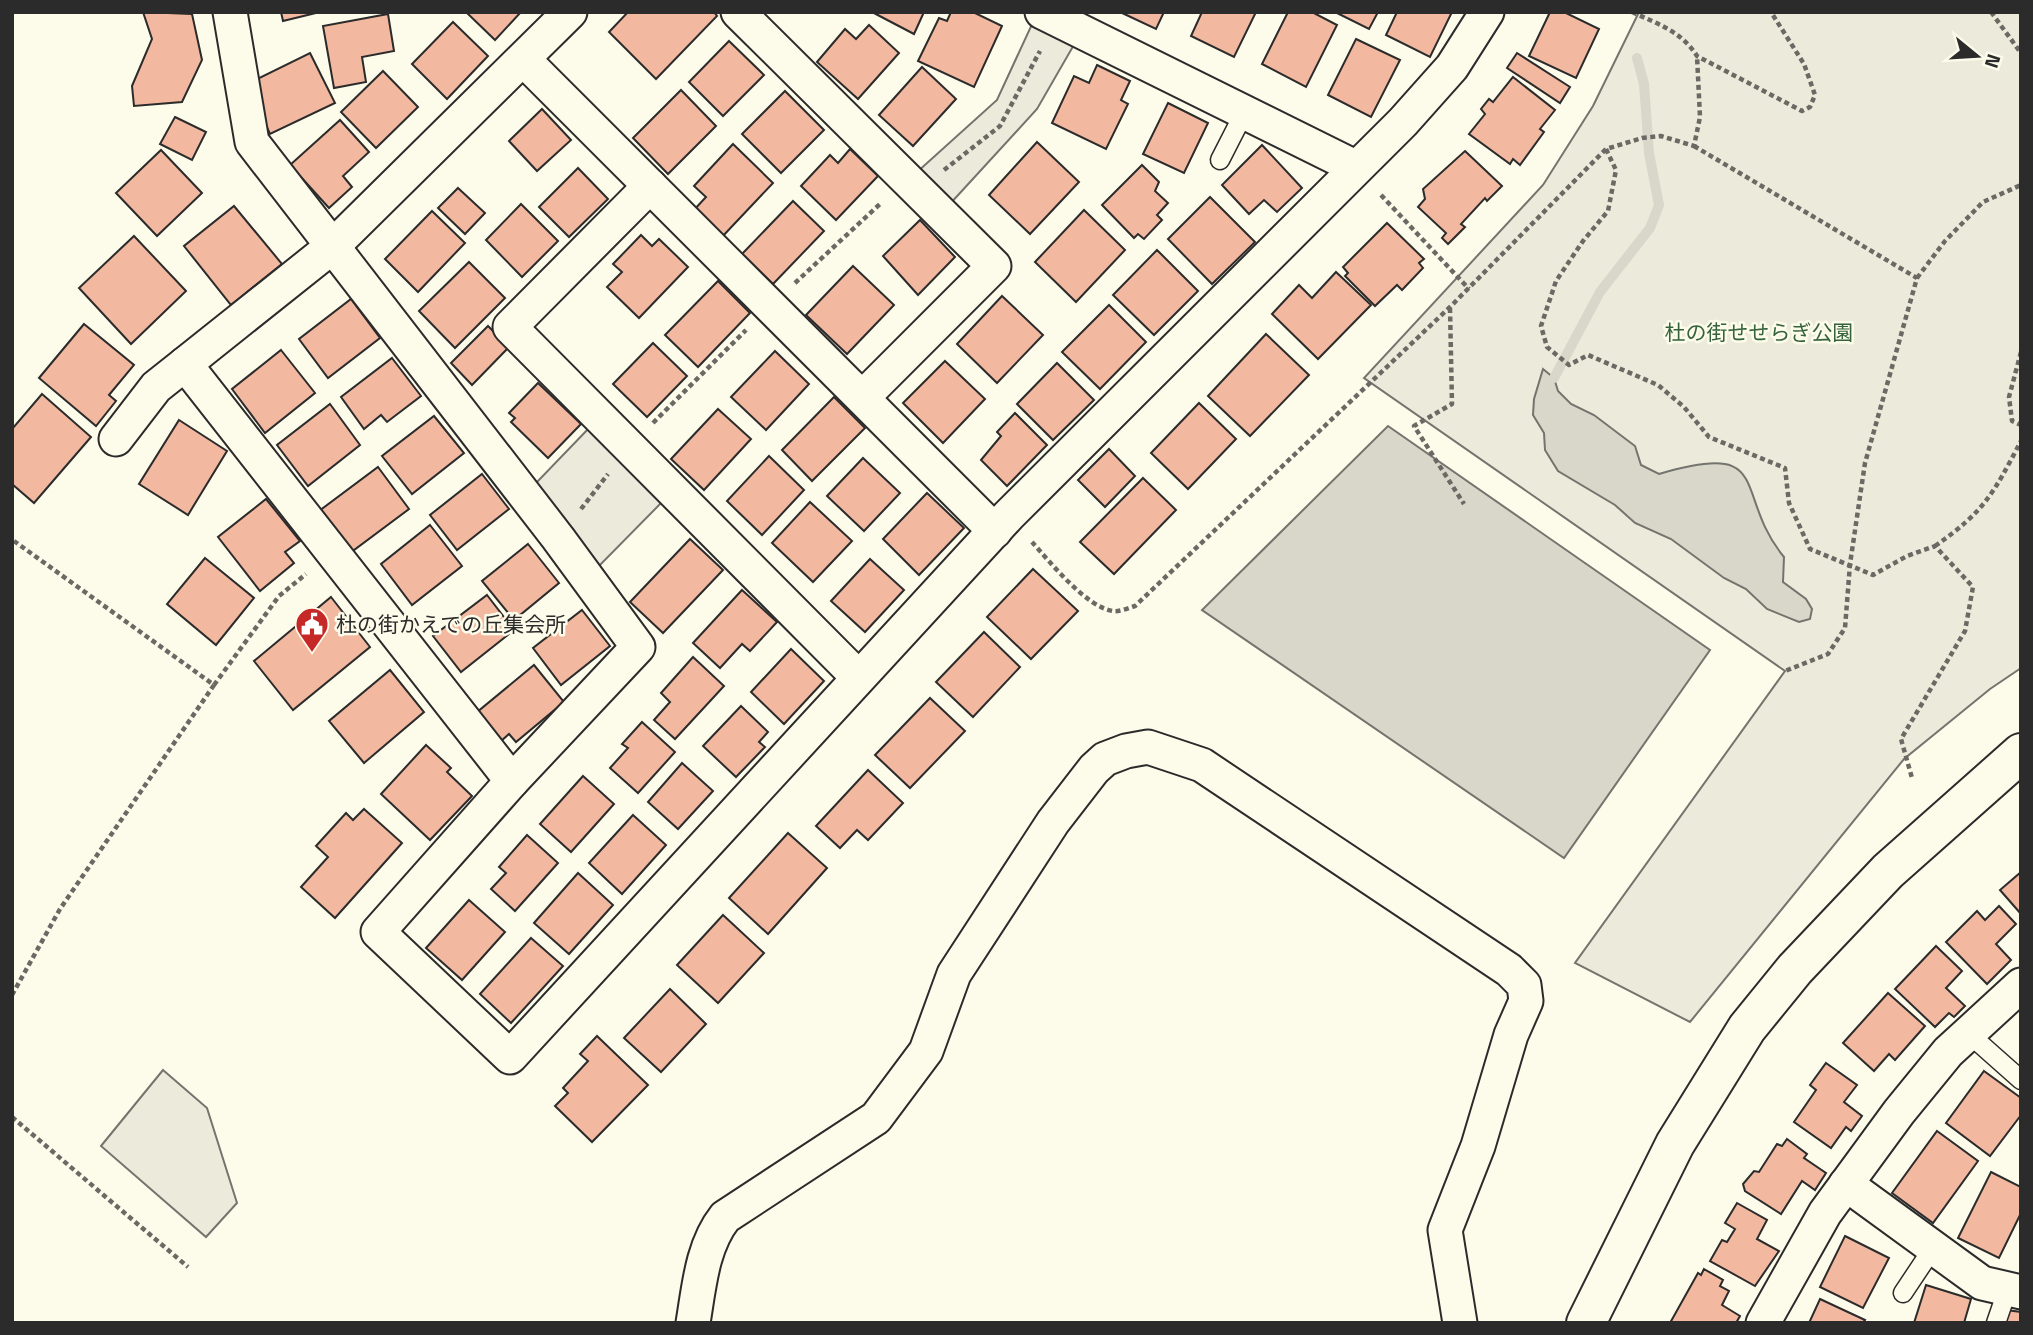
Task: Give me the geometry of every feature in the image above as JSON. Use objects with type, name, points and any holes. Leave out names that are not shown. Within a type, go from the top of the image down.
[{"type":"street","points":[[230,12],[252,142],[558,538],[638,647],[512,781],[378,932],[510,1057],[1002,523],[1354,167],[1403,122],[1452,67],[1487,12]]},
{"type":"street","points":[[116,439],[156,387],[333,246],[570,12]]},
{"type":"street","points":[[738,12],[993,266],[863,397]]},
{"type":"street","points":[[1048,15],[1354,167]]},
{"type":"street","points":[[524,60],[769,307],[1002,523]]},
{"type":"street","points":[[650,186],[510,327],[631,445],[858,677]]},
{"type":"street","points":[[185,364],[512,781]]},
{"type":"street","points":[[692,1323],[704,1263],[716,1228],[725,1217],[876,1118],[926,1051],[954,974],[1054,822],[1105,759],[1148,747],[1202,765],[1509,970],[1524,985],[1526,1001],[1511,1035],[1478,1146],[1444,1230],[1460,1323]]},
{"type":"street","points":[[1586,1323],[1675,1144],[1747,1028],[1795,969],[1888,871],[2021,753]]},
{"type":"street","points":[[1763,1323],[1825,1213],[1899,1112],[1948,1052],[2021,985]]},
{"type":"street","points":[[1846,1184],[1982,1283],[2014,1291]]},
{"type":"lane","points":[[1220,160],[1244,113]]},
{"type":"lane","points":[[1968,1033],[2021,1080]]},
{"type":"lane","points":[[1903,1293],[1933,1248]]},
{"type":"lane","points":[[1996,1323],[2014,1291]]},
{"type":"path","points":[[1632,12],[1672,30],[1688,43],[1697,56],[1802,111],[1810,107],[1815,95],[1804,64],[1771,12]]},
{"type":"path","points":[[1991,12],[2021,53]]},
{"type":"path","points":[[558,538],[631,445],[769,307],[912,185],[1000,125],[1028,79],[1048,15]]},
{"type":"path","points":[[1694,146],[1700,117],[1697,56]]},
{"type":"path","points":[[1002,523],[1103,608],[1117,612],[1135,606],[1469,289],[1606,149],[1642,138],[1661,136],[1694,146],[1917,278]]},
{"type":"path","points":[[1606,149],[1616,170],[1608,212],[1583,241],[1556,281],[1541,326],[1547,347],[1569,365],[1588,355],[1658,385],[1684,407],[1709,437],[1785,468],[1789,503],[1810,549],[1872,575],[1908,556],[1935,546],[1968,523],[1990,499],[2021,441]]},
{"type":"path","points":[[1354,167],[1469,289]]},
{"type":"path","points":[[1785,671],[1828,654],[1845,628],[1850,564],[1865,463],[1917,278],[1945,241],[1983,202],[2021,185]]},
{"type":"path","points":[[1450,307],[1452,404],[1414,425],[1464,504]]},
{"type":"path","points":[[2021,352],[2009,397],[2012,421],[2021,425]]},
{"type":"path","points":[[14,541],[214,684]]},
{"type":"path","points":[[1912,778],[1901,739],[1965,631],[1973,587],[1935,546]]},
{"type":"path","points":[[12,995],[60,909],[214,684],[279,596],[334,551]]},
{"type":"path","points":[[12,1117],[188,1267]]},
{"type":"green space","name":"杜の街せせらぎ公園","points":[[1639,12],[2021,12],[2021,668],[1990,689],[1904,759],[1690,1022],[1575,963],[1785,671],[1364,378],[1543,185],[1593,106]]},
{"type":"green space","points":[[1033,22],[1075,43],[1037,109],[949,205],[916,173],[997,100]]},
{"type":"green space","points":[[591,426],[665,499],[598,567],[536,483]]},
{"type":"green space","points":[[163,1070],[207,1108],[237,1203],[206,1237],[101,1146]]},
{"type":"shaded area","points":[[1543,369],[1554,378],[1558,391],[1571,404],[1594,415],[1635,446],[1641,465],[1659,474],[1696,465],[1721,463],[1736,468],[1746,479],[1768,534],[1784,557],[1783,582],[1806,599],[1812,609],[1810,619],[1799,622],[1767,609],[1746,589],[1724,578],[1671,539],[1635,523],[1615,505],[1558,471],[1545,450],[1544,433],[1533,415],[1534,399]]},
{"type":"shaded area","points":[[1388,426],[1710,650],[1564,858],[1202,610]]},
{"type":"building","points":[[143,12],[192,14],[202,60],[182,102],[134,106],[132,86],[152,39]]},
{"type":"building","points":[[281,12],[320,12],[283,21]]},
{"type":"building","points":[[466,12],[521,12],[495,40]]},
{"type":"building","points":[[628,12],[714,12],[717,16],[656,79],[609,32]]},
{"type":"building","points":[[872,12],[924,12],[914,34]]},
{"type":"building","points":[[951,12],[973,12],[1002,26],[974,87],[918,61],[939,18],[947,21]]},
{"type":"building","points":[[1120,12],[1164,12],[1156,29]]},
{"type":"building","points":[[1202,12],[1256,12],[1234,57],[1191,36]]},
{"type":"building","points":[[1288,12],[1312,12],[1337,25],[1306,87],[1262,64]]},
{"type":"building","points":[[1335,12],[1378,12],[1369,29]]},
{"type":"building","points":[[1397,12],[1452,12],[1430,57],[1386,35]]},
{"type":"building","points":[[1550,12],[1564,12],[1599,29],[1576,78],[1529,56]]},
{"type":"building","points":[[388,14],[394,51],[362,57],[366,82],[334,88],[323,26]]},
{"type":"building","points":[[453,22],[488,56],[447,99],[412,64]]},
{"type":"building","points":[[869,25],[899,53],[858,99],[817,62],[845,29],[856,39]]},
{"type":"building","points":[[1356,39],[1400,60],[1371,117],[1328,95]]},
{"type":"building","points":[[729,41],[764,75],[723,116],[689,82]]},
{"type":"building","points":[[310,53],[335,103],[270,134],[247,84]]},
{"type":"building","points":[[1517,53],[1570,87],[1560,103],[1507,68]]},
{"type":"building","points":[[1097,65],[1130,81],[1121,100],[1128,104],[1106,149],[1052,123],[1074,76],[1089,83]]},
{"type":"building","points":[[922,67],[956,99],[913,146],[879,115]]},
{"type":"building","points":[[383,71],[418,107],[376,148],[341,112]]},
{"type":"building","points":[[1513,77],[1555,110],[1540,129],[1544,132],[1520,165],[1513,159],[1510,164],[1469,134],[1485,114],[1481,109],[1489,99],[1493,102]]},
{"type":"building","points":[[681,90],[716,126],[668,174],[633,138]]},
{"type":"building","points":[[785,91],[824,130],[781,173],[742,134]]},
{"type":"building","points":[[1168,103],[1208,123],[1184,173],[1143,154]]},
{"type":"building","points":[[542,109],[571,140],[537,171],[509,141]]},
{"type":"building","points":[[175,117],[206,132],[192,160],[160,144]]},
{"type":"building","points":[[340,120],[369,152],[343,176],[352,187],[329,208],[290,165]]},
{"type":"building","points":[[1037,142],[1079,182],[1030,234],[989,195]]},
{"type":"building","points":[[733,144],[773,183],[721,238],[693,211],[706,197],[694,186]]},
{"type":"building","points":[[1262,145],[1302,188],[1277,212],[1264,200],[1249,214],[1222,185]]},
{"type":"building","points":[[850,149],[878,176],[836,220],[801,186],[830,155],[838,163]]},
{"type":"building","points":[[161,150],[202,193],[157,236],[116,193]]},
{"type":"building","points":[[1465,151],[1502,186],[1487,201],[1485,198],[1461,224],[1465,227],[1448,244],[1442,238],[1446,233],[1418,207],[1425,199],[1423,189]]},
{"type":"building","points":[[1142,165],[1159,182],[1155,191],[1168,203],[1157,215],[1162,220],[1144,239],[1138,234],[1134,238],[1102,205]]},
{"type":"building","points":[[578,168],[608,199],[569,237],[539,207]]},
{"type":"building","points":[[458,188],[485,213],[465,234],[438,208]]},
{"type":"building","points":[[1210,197],[1255,242],[1212,284],[1168,239]]},
{"type":"building","points":[[793,201],[824,231],[773,284],[742,254]]},
{"type":"building","points":[[521,204],[558,241],[522,277],[486,240]]},
{"type":"building","points":[[234,206],[282,264],[231,305],[184,246]]},
{"type":"building","points":[[1084,210],[1125,250],[1076,302],[1035,262]]},
{"type":"building","points":[[432,211],[465,243],[418,292],[385,259]]},
{"type":"building","points":[[920,220],[955,257],[918,295],[883,256]]},
{"type":"building","points":[[1387,223],[1424,259],[1419,263],[1423,268],[1402,290],[1397,285],[1375,306],[1345,276],[1348,273],[1343,267]]},
{"type":"building","points":[[641,235],[652,246],[659,239],[688,267],[639,318],[607,287],[622,272],[613,264]]},
{"type":"building","points":[[134,236],[186,291],[131,344],[79,288]]},
{"type":"building","points":[[1157,250],[1198,291],[1154,335],[1113,295]]},
{"type":"building","points":[[469,262],[505,298],[455,348],[419,311]]},
{"type":"building","points":[[853,266],[894,305],[847,354],[806,315]]},
{"type":"building","points":[[1336,272],[1371,305],[1318,359],[1272,314],[1299,285],[1312,298]]},
{"type":"building","points":[[718,281],[750,313],[698,367],[665,335]]},
{"type":"building","points":[[1002,296],[1043,335],[997,383],[957,344]]},
{"type":"building","points":[[351,299],[380,338],[328,378],[299,339]]},
{"type":"building","points":[[1109,305],[1146,342],[1100,389],[1062,352]]},
{"type":"building","points":[[84,324],[134,365],[109,395],[116,401],[96,426],[39,378]]},
{"type":"building","points":[[488,326],[509,347],[472,385],[451,363]]},
{"type":"building","points":[[1266,334],[1309,375],[1250,436],[1208,396]]},
{"type":"building","points":[[653,343],[687,376],[647,417],[613,384]]},
{"type":"building","points":[[281,350],[315,393],[265,433],[232,389]]},
{"type":"building","points":[[775,351],[809,384],[766,430],[731,397]]},
{"type":"building","points":[[392,358],[421,396],[387,422],[381,415],[364,429],[341,397]]},
{"type":"building","points":[[945,361],[985,399],[943,443],[903,403]]},
{"type":"building","points":[[1057,363],[1094,400],[1053,440],[1017,404]]},
{"type":"building","points":[[538,383],[581,424],[548,458],[511,422],[515,418],[509,413]]},
{"type":"building","points":[[42,394],[91,437],[34,503],[12,484],[12,429]]},
{"type":"building","points":[[834,397],[865,428],[812,481],[782,450]]},
{"type":"building","points":[[1199,403],[1236,439],[1188,489],[1151,453]]},
{"type":"building","points":[[330,404],[360,445],[308,486],[277,445]]},
{"type":"building","points":[[718,409],[751,439],[704,490],[671,459]]},
{"type":"building","points":[[1015,413],[1047,445],[1007,486],[981,460],[1001,436],[997,432]]},
{"type":"building","points":[[434,416],[464,453],[412,494],[382,456]]},
{"type":"building","points":[[179,420],[227,451],[188,515],[139,484]]},
{"type":"building","points":[[1109,449],[1135,476],[1105,507],[1078,480]]},
{"type":"building","points":[[769,456],[804,490],[762,535],[727,501]]},
{"type":"building","points":[[863,458],[900,493],[864,531],[827,496]]},
{"type":"building","points":[[378,467],[409,509],[350,553],[319,511]]},
{"type":"building","points":[[482,474],[509,509],[457,550],[430,515]]},
{"type":"building","points":[[1143,478],[1176,510],[1114,574],[1080,542]]},
{"type":"building","points":[[927,493],[964,528],[919,575],[883,539]]},
{"type":"building","points":[[266,499],[300,541],[285,552],[294,563],[260,591],[218,537]]},
{"type":"building","points":[[810,502],[852,541],[813,582],[772,543]]},
{"type":"building","points":[[430,525],[462,566],[412,605],[381,564]]},
{"type":"building","points":[[690,539],[723,570],[663,633],[630,602]]},
{"type":"building","points":[[528,544],[559,583],[514,620],[482,581]]},
{"type":"building","points":[[205,558],[254,598],[216,645],[167,604]]},
{"type":"building","points":[[870,559],[904,590],[865,632],[831,601]]},
{"type":"building","points":[[1033,569],[1078,611],[1031,659],[987,617]]},
{"type":"building","points":[[742,590],[777,622],[750,651],[742,644],[720,668],[693,643]]},
{"type":"building","points":[[487,595],[514,630],[461,672],[433,636]]},
{"type":"building","name":"杜の街かえでの丘集会所","points":[[331,597],[370,647],[293,710],[254,661]]},
{"type":"building","points":[[582,610],[610,646],[561,685],[533,648]]},
{"type":"building","points":[[984,632],[1020,667],[973,717],[936,682]]},
{"type":"building","points":[[791,649],[824,681],[784,724],[751,692]]},
{"type":"building","points":[[693,657],[724,686],[675,739],[654,720],[670,702],[661,693]]},
{"type":"building","points":[[534,665],[564,702],[516,742],[509,734],[500,742],[476,713]]},
{"type":"building","points":[[390,670],[424,712],[364,763],[329,721]]},
{"type":"building","points":[[930,698],[965,731],[910,788],[875,755]]},
{"type":"building","points":[[741,706],[768,732],[759,742],[765,747],[736,777],[703,746]]},
{"type":"building","points":[[642,722],[675,752],[638,793],[610,768],[628,748],[622,744]]},
{"type":"building","points":[[426,745],[451,768],[447,772],[472,796],[430,840],[381,794]]},
{"type":"building","points":[[682,763],[713,791],[678,829],[648,802]]},
{"type":"building","points":[[868,770],[903,803],[868,840],[857,830],[840,848],[816,826]]},
{"type":"building","points":[[583,776],[614,804],[571,852],[540,824]]},
{"type":"building","points":[[364,809],[402,843],[335,918],[301,887],[328,857],[316,846],[346,813],[353,820]]},
{"type":"building","points":[[633,815],[666,845],[622,894],[589,863]]},
{"type":"building","points":[[788,833],[827,868],[768,934],[729,898]]},
{"type":"building","points":[[527,835],[558,863],[515,911],[491,889],[506,873],[499,867]]},
{"type":"building","points":[[2021,872],[2021,914],[2000,890]]},
{"type":"building","points":[[578,873],[613,905],[569,954],[534,923]]},
{"type":"building","points":[[469,900],[505,932],[462,980],[426,948]]},
{"type":"building","points":[[1999,906],[2016,924],[1996,944],[2011,960],[1987,984],[1946,942],[1977,911],[1985,920]]},
{"type":"building","points":[[723,915],[764,953],[718,1003],[677,965]]},
{"type":"building","points":[[531,938],[563,966],[511,1023],[480,994]]},
{"type":"building","points":[[1936,946],[1962,971],[1946,988],[1965,1006],[1954,1017],[1949,1013],[1935,1027],[1895,989]]},
{"type":"building","points":[[670,989],[706,1024],[661,1072],[624,1038]]},
{"type":"building","points":[[1888,993],[1925,1026],[1895,1060],[1889,1054],[1874,1071],[1843,1043]]},
{"type":"building","points":[[597,1036],[648,1085],[592,1142],[555,1106],[568,1093],[563,1088],[588,1061],[580,1054]]},
{"type":"building","points":[[1826,1063],[1857,1085],[1844,1102],[1862,1116],[1851,1131],[1846,1127],[1831,1148],[1794,1122],[1816,1090],[1810,1085]]},
{"type":"building","points":[[1984,1071],[2021,1098],[2021,1115],[1990,1156],[1946,1123]]},
{"type":"building","points":[[1937,1131],[1978,1161],[1933,1223],[1892,1193]]},
{"type":"building","points":[[1787,1139],[1807,1154],[1804,1158],[1826,1173],[1815,1190],[1802,1181],[1781,1214],[1745,1191],[1743,1184],[1754,1171],[1759,1172],[1777,1144],[1782,1146]]},
{"type":"building","points":[[1991,1172],[2021,1187],[2021,1213],[1999,1258],[1958,1238]]},
{"type":"building","points":[[1737,1203],[1767,1220],[1757,1239],[1779,1251],[1755,1286],[1710,1261],[1722,1240],[1727,1242],[1735,1229],[1725,1223]]},
{"type":"building","points":[[1845,1236],[1889,1258],[1863,1308],[1820,1287]]},
{"type":"building","points":[[1704,1269],[1723,1280],[1720,1286],[1729,1291],[1722,1305],[1740,1316],[1736,1323],[1670,1323],[1698,1273],[1701,1275]]},
{"type":"building","points":[[1926,1285],[1971,1299],[1964,1323],[1914,1323]]},
{"type":"building","points":[[1820,1299],[1865,1320],[1863,1323],[1809,1323]]},
{"type":"building","points":[[2006,1310],[2021,1312],[2021,1323],[2004,1323]]},
{"type":"waterway","points":[[1554,378],[1600,292],[1650,228],[1659,205],[1649,153],[1644,84],[1637,58]]},
{"type":"place","name":"杜の街かえでの丘集会所","points":[[312,654]]}]
